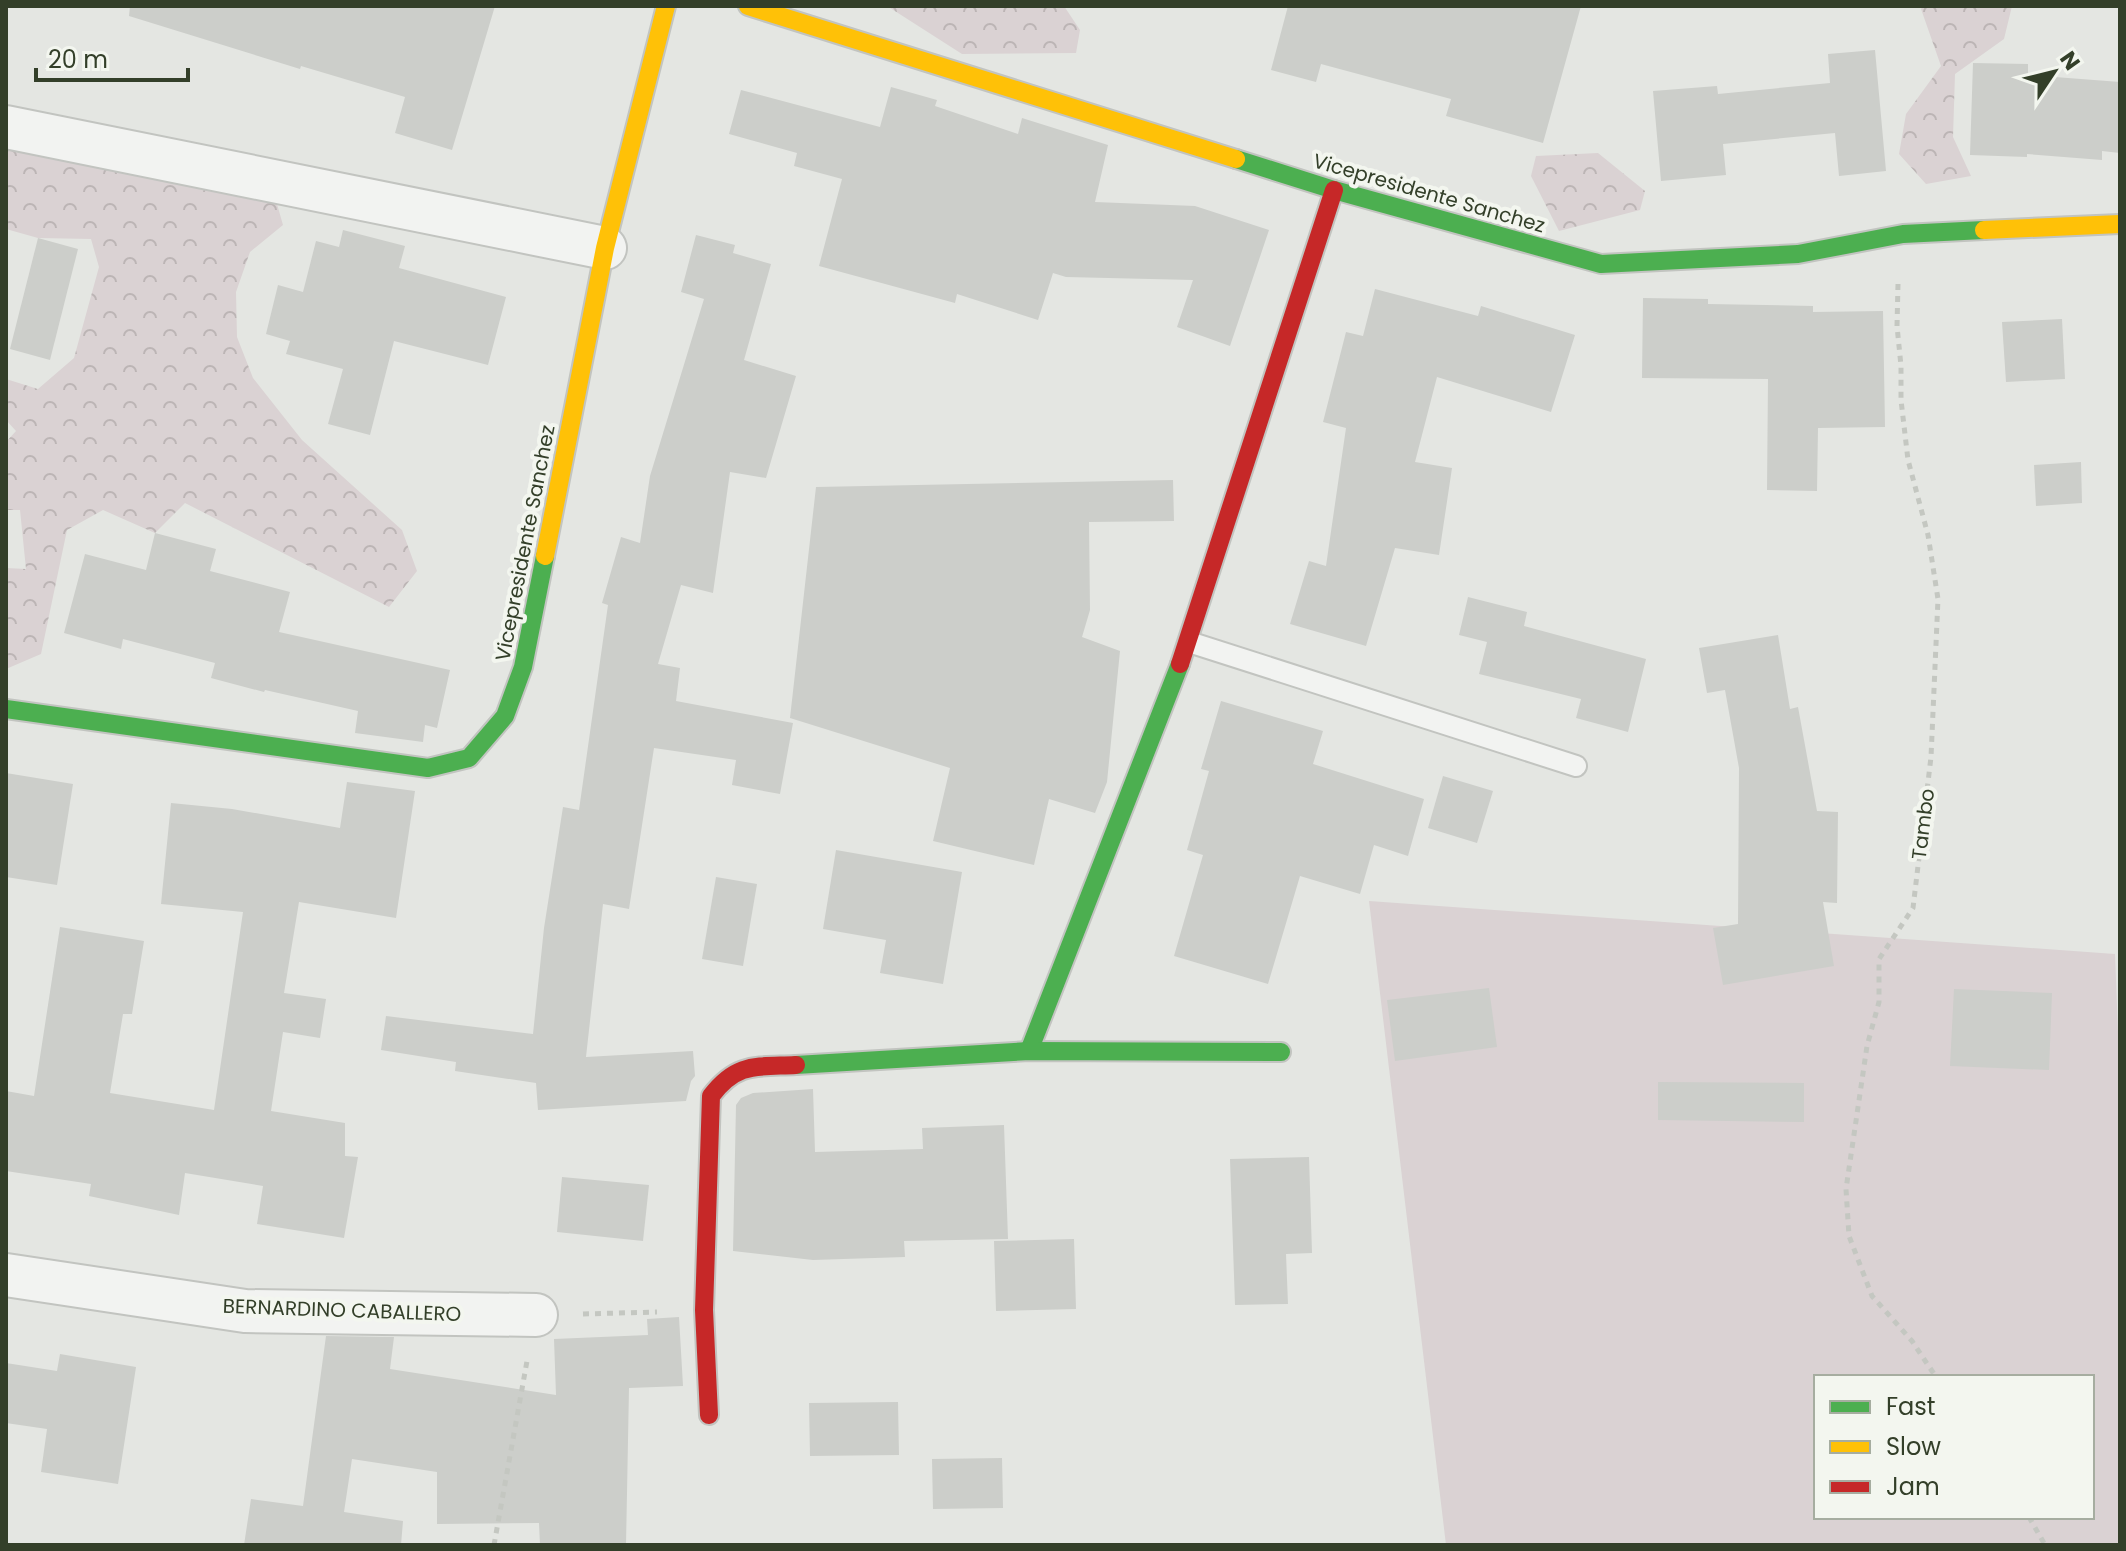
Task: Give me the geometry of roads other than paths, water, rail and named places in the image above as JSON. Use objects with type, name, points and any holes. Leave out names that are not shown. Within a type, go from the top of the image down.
[{"type":"street","name":"Vicepresidente Sanchez","points":[[6,709],[428,768],[469,758],[505,716],[523,667],[605,248],[666,6]]},
{"type":"street","name":"Vicepresidente Sanchez","points":[[748,6],[1334,190],[1601,264],[1798,254],[1903,234],[2120,224]]},
{"type":"street","points":[[6,127],[605,248]]},
{"type":"street","points":[[1029,1051],[1189,642],[1334,190]]},
{"type":"street","points":[[709,1415],[704,1310],[711,1096],[725,1078],[747,1068],[1029,1051],[1281,1052]]},
{"type":"street","name":"BERNARDINO CABALLERO","points":[[6,1275],[245,1311],[536,1315]]},
{"type":"lane","points":[[1189,642],[1576,766]]}]
